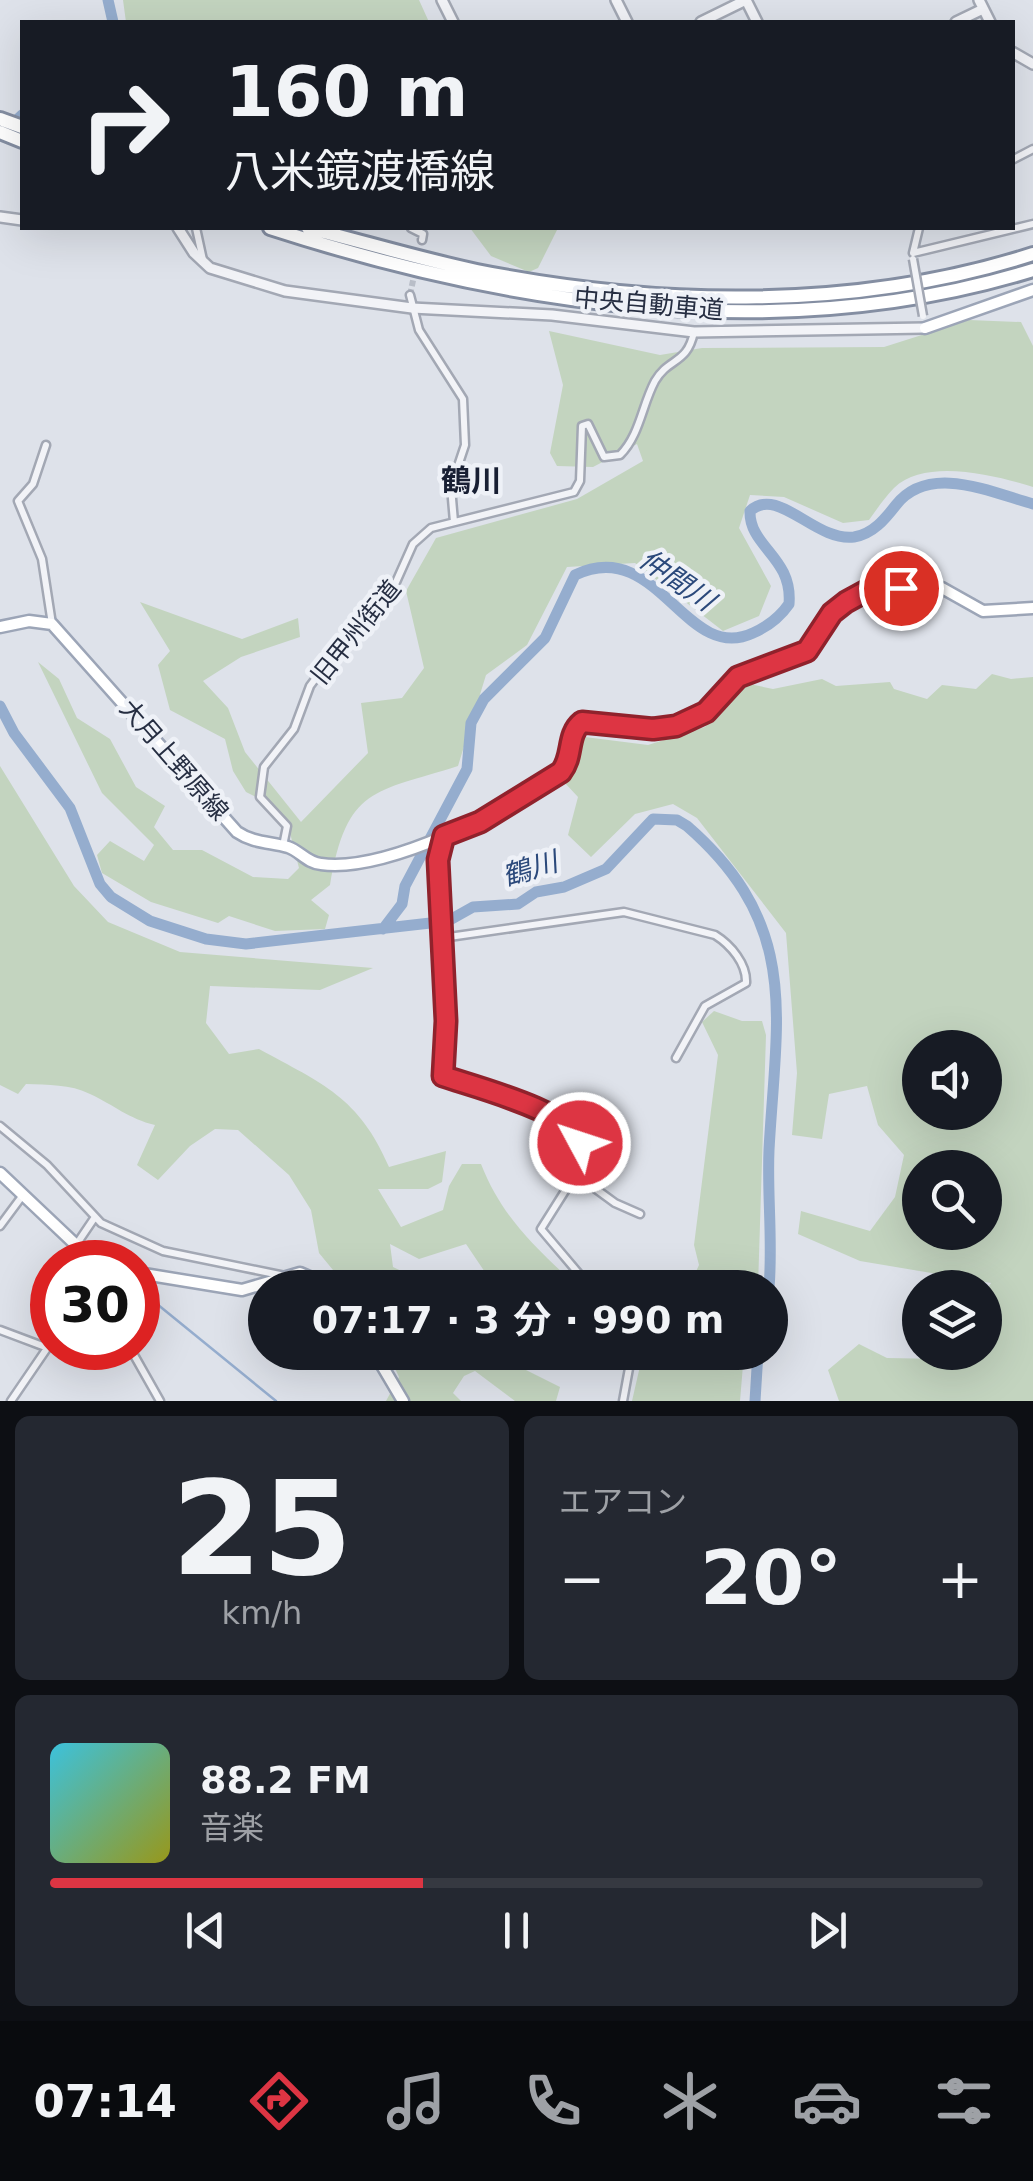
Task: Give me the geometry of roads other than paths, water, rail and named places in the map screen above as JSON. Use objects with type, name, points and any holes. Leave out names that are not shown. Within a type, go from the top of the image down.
[{"type":"highway","name":"中央自動車道","points":[[277,230],[434,274],[514,290],[704,311],[852,306],[960,289],[1033,270]]},
{"type":"highway","name":"中央自動車道","points":[[316,230],[512,277],[703,296],[775,296],[885,287],[956,275],[1033,254]]},
{"type":"main road","points":[[926,328],[1033,290]]},
{"type":"main road","name":"大月上野原線","points":[[52,624],[231,826],[250,840],[283,846],[324,865],[364,860],[480,822],[561,772],[570,759],[574,729],[582,722],[664,729],[688,721],[714,704],[738,677],[807,651],[832,613],[868,590],[942,588],[983,612],[1033,608]]},
{"type":"main road","points":[[0,627],[29,621],[52,624]]},
{"type":"main road","points":[[0,1172],[67,1240]]},
{"type":"main road","points":[[160,1277],[248,1288]]},
{"type":"main road","points":[[385,1370],[403,1401]]},
{"type":"street","points":[[705,20],[746,0]]},
{"type":"street","points":[[959,20],[981,4]]},
{"type":"street","points":[[1016,55],[1033,64]]},
{"type":"street","points":[[179,230],[204,264],[285,292],[412,308],[576,317],[694,332],[926,328],[913,256],[919,230]]},
{"type":"street","points":[[196,230],[204,264]]},
{"type":"street","points":[[415,230],[423,234],[422,240]]},
{"type":"street","points":[[913,256],[1010,230]]},
{"type":"street","points":[[410,295],[423,338],[464,399],[465,445],[451,481],[454,522]]},
{"type":"street","name":"旧甲州街道","points":[[283,846],[288,838],[285,823],[260,797],[264,767],[289,737],[310,686],[342,643],[388,600],[416,540],[431,528],[574,492],[580,481],[579,433],[585,424],[595,432],[604,457],[620,455],[635,433],[656,379],[686,355],[694,332]]},
{"type":"street","points":[[46,445],[32,484],[18,501],[39,548],[52,624]]},
{"type":"street","points":[[441,837],[438,868],[443,1076],[508,1097],[571,1128],[580,1143],[574,1173],[563,1200],[545,1216],[540,1229],[575,1270]]},
{"type":"street","points":[[442,938],[624,912],[715,935],[727,942],[744,968],[746,983],[705,1006],[676,1058]]},
{"type":"street","points":[[0,1126],[47,1164],[95,1217],[162,1251],[255,1270]]},
{"type":"street","points":[[574,1173],[615,1204],[640,1214]]},
{"type":"street","points":[[0,1226],[22,1195]]},
{"type":"street","points":[[88,1240],[95,1217]]},
{"type":"street","points":[[0,1330],[30,1339]]},
{"type":"street","points":[[11,1401],[33,1370]]},
{"type":"street","points":[[143,1370],[160,1401]]},
{"type":"street","points":[[624,1401],[629,1370]]},
{"type":"waterway","name":"鶴川","points":[[108,0],[113,20]]},
{"type":"waterway","name":"鶴川","points":[[7,129],[20,117]]},
{"type":"waterway","name":"仲間川","points":[[383,929],[402,904],[405,886],[467,769],[471,723],[484,699],[545,638],[575,575],[604,567],[628,572],[650,584],[708,632],[729,638],[764,627],[789,604],[784,575],[752,523],[750,511],[761,505],[785,509],[825,531],[854,537],[873,529],[910,492],[925,485],[961,484],[1033,504]]},
{"type":"waterway","name":"鶴川","points":[[0,706],[14,733],[70,808],[100,884],[111,897],[150,921],[206,939],[246,944],[448,921],[473,907],[518,904],[536,892],[564,887],[606,869],[653,819],[677,820],[687,826],[724,863],[749,900],[765,938],[774,976],[770,1270]]},
{"type":"waterway","points":[[160,1306],[276,1401]]},
{"type":"waterway","name":"鶴川","points":[[755,1401],[757,1370]]},
{"type":"tunnel","points":[[410,295],[415,271]]},
{"type":"district","name":"鶴川","points":[[471,480]]}]
